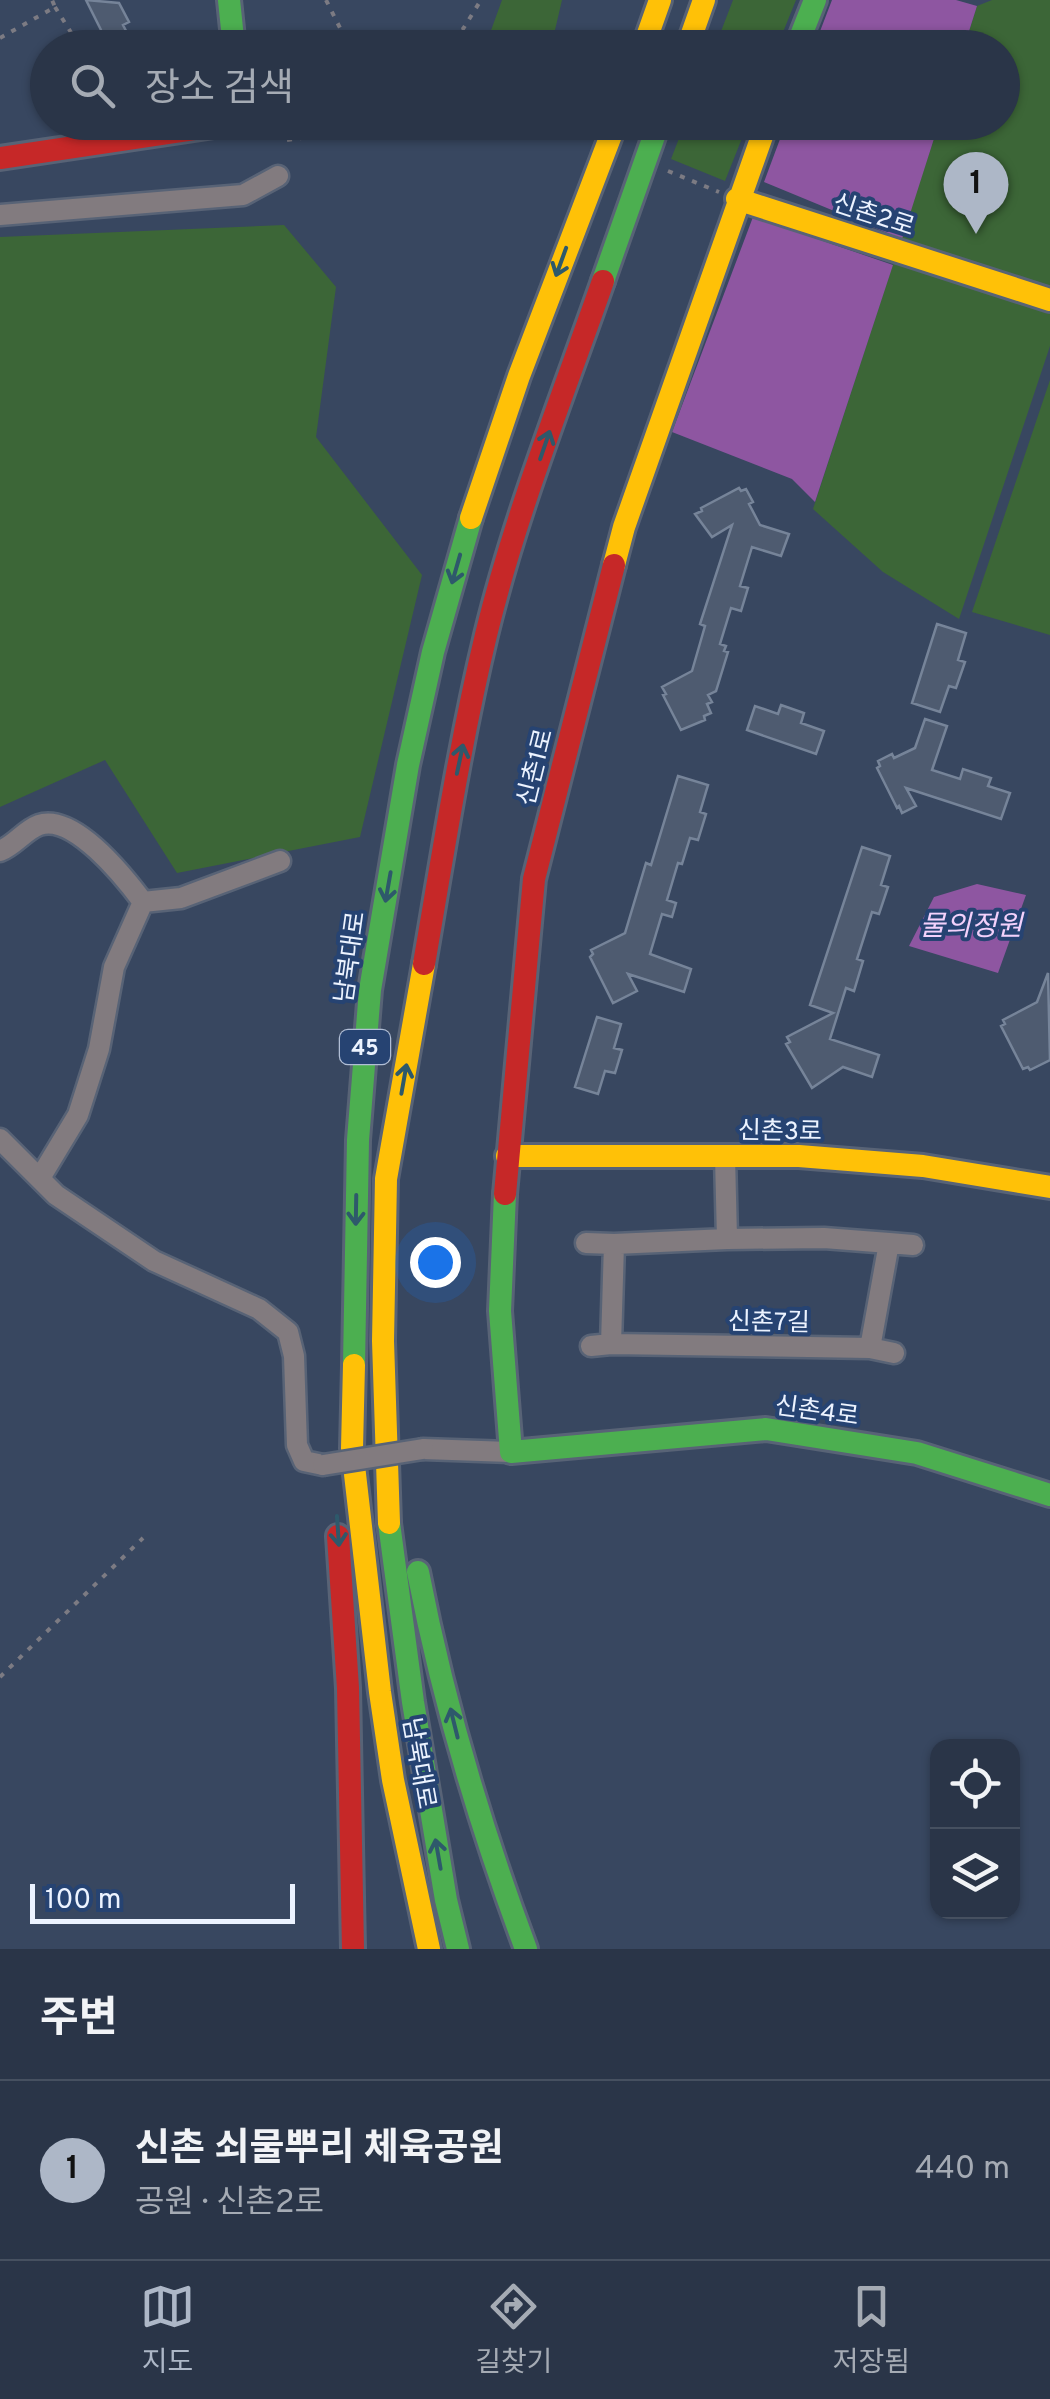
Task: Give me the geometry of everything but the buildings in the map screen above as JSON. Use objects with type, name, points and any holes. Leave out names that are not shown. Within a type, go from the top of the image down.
[{"type":"main road","points":[[229,0],[232,30]]},
{"type":"main road","points":[[649,30],[660,0]]},
{"type":"main road","points":[[693,30],[704,0]]},
{"type":"main road","points":[[803,30],[815,0]]},
{"type":"main road","points":[[0,158],[124,140]]},
{"type":"main road","name":"남북대로","points":[[428,1949],[380,1692],[354,1466],[358,1140],[370,990],[408,765],[432,652],[519,376],[609,140]]},
{"type":"main road","name":"남북대로","points":[[458,1949],[446,1900],[413,1702],[389,1525],[383,1342],[386,1180],[458,766],[487,632],[530,490],[653,140]]},
{"type":"main road","name":"신촌1로","points":[[511,1452],[500,1312],[507,1156],[534,879],[624,527],[760,140]]},
{"type":"main road","name":"신촌2로","points":[[737,199],[1050,300]]},
{"type":"main road","name":"신촌3로","points":[[507,1156],[799,1156],[923,1166],[1050,1187]]},
{"type":"main road","points":[[384,1262],[396,1293],[408,1513],[421,1590],[495,1867],[526,1949]]},
{"type":"main road","points":[[354,1949],[348,1688],[332,1400],[334,1377],[355,1296]]},
{"type":"main road","name":"신촌4로","points":[[511,1452],[766,1429],[917,1453],[1050,1495]]},
{"type":"street","points":[[0,214],[243,195],[278,176]]},
{"type":"street","points":[[0,851],[36,825],[50,822],[65,826],[98,849],[143,902]]},
{"type":"street","points":[[143,902],[181,898],[280,862]]},
{"type":"street","points":[[40,1178],[78,1115],[99,1048],[114,968],[143,902]]},
{"type":"street","points":[[0,1139],[56,1195],[154,1261],[259,1309],[288,1332],[294,1356],[297,1445],[304,1461],[322,1465],[423,1448],[511,1452]]},
{"type":"street","points":[[726,1156],[727,1239]]},
{"type":"street","points":[[586,1244],[824,1238],[913,1246]]},
{"type":"street","points":[[870,1348],[888,1243]]},
{"type":"street","name":"신촌7길","points":[[614,1244],[601,1345],[870,1348],[894,1353]]},
{"type":"path","points":[[52,0],[69,30]]},
{"type":"path","points":[[326,0],[341,30]]},
{"type":"path","points":[[459,30],[481,0]]},
{"type":"path","points":[[0,38],[55,7]]},
{"type":"path","points":[[663,169],[737,199]]},
{"type":"path","points":[[0,1677],[143,1538]]},
{"type":"green space","points":[[502,0],[562,0],[555,30],[491,30]]},
{"type":"green space","points":[[733,0],[796,0],[784,30],[722,30]]},
{"type":"green space","points":[[992,0],[1050,0],[1050,346],[959,619],[883,572],[813,509],[933,140],[1020,140],[1020,30],[969,30],[977,6]]},
{"type":"green space","points":[[678,140],[741,140],[725,181],[671,159]]},
{"type":"green space","points":[[284,225],[336,287],[316,437],[422,575],[360,837],[177,873],[105,760],[0,807],[0,237]]},
{"type":"green space","points":[[1050,380],[1050,635],[972,612]]},
{"type":"water","points":[[832,0],[956,0],[977,6],[969,30],[821,30]]},
{"type":"water","points":[[780,140],[934,140],[902,239],[764,182]]},
{"type":"water","points":[[753,217],[893,265],[815,502],[792,479],[672,432]]},
{"type":"water","name":"물의정원","points":[[977,884],[1026,895],[998,973],[909,946],[934,897]]},
{"type":"traffic: fast","points":[[229,0],[232,30]]},
{"type":"traffic: fast","points":[[803,30],[815,0]]},
{"type":"traffic: fast","points":[[603,281],[653,140]]},
{"type":"traffic: fast","points":[[354,1365],[358,1140],[370,990],[408,765],[433,652],[471,518]]},
{"type":"traffic: fast","points":[[505,1194],[500,1311],[511,1452],[766,1429],[917,1453],[1050,1495]]},
{"type":"traffic: fast","points":[[389,1523],[413,1702],[446,1900],[458,1949]]},
{"type":"traffic: fast","points":[[418,1572],[464,1763],[526,1949]]},
{"type":"traffic: slow","points":[[649,30],[660,0]]},
{"type":"traffic: slow","points":[[693,30],[704,0]]},
{"type":"traffic: slow","points":[[471,518],[519,376],[609,140]]},
{"type":"traffic: slow","points":[[614,565],[761,140]]},
{"type":"traffic: slow","points":[[737,199],[1050,300]]},
{"type":"traffic: slow","points":[[389,1523],[383,1341],[386,1179],[424,964]]},
{"type":"traffic: slow","points":[[507,1156],[799,1156],[923,1166],[1050,1187]]},
{"type":"traffic: slow","points":[[354,1365],[352,1448],[380,1692],[393,1780],[429,1949]]},
{"type":"traffic: jam","points":[[0,158],[120,140]]},
{"type":"traffic: jam","points":[[424,964],[452,799],[486,635],[540,457],[603,281]]},
{"type":"traffic: jam","points":[[505,1194],[534,879],[614,565]]},
{"type":"traffic: jam","points":[[338,1536],[348,1688],[353,1949]]},
{"type":"place","name":"신촌 쇠물뿌리 체육공원","points":[[976,234]]}]
